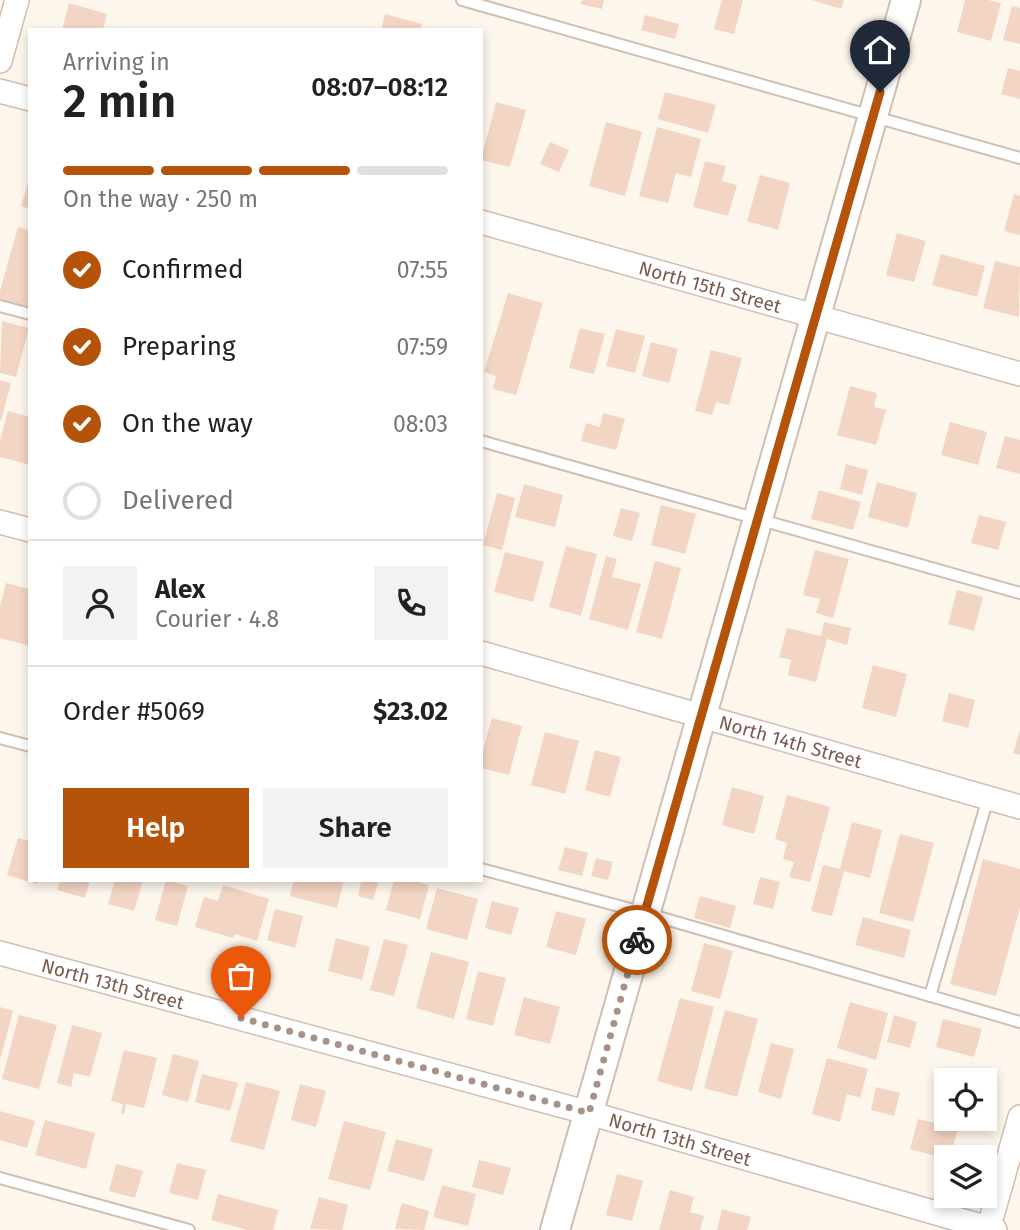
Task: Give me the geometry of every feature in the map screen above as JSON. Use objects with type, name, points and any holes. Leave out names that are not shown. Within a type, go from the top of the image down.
[{"type":"street","points":[[0,61],[17,0]]},
{"type":"street","points":[[555,1230],[906,0]]},
{"type":"street","points":[[0,91],[28,98]]},
{"type":"street","name":"North 15th Street","points":[[483,223],[1020,374]]},
{"type":"street","points":[[0,522],[28,529]]},
{"type":"street","name":"North 14th Street","points":[[483,654],[1020,807]]},
{"type":"street","name":"North 13th Street","points":[[0,953],[589,1113],[990,1229]]},
{"type":"street","points":[[990,1229],[1020,1117]]},
{"type":"lane","points":[[462,0],[1020,158]]},
{"type":"lane","points":[[0,306],[28,313]]},
{"type":"lane","points":[[483,442],[1020,593]]},
{"type":"lane","points":[[0,738],[28,745]]},
{"type":"lane","points":[[930,996],[988,798]]},
{"type":"lane","points":[[483,870],[645,913],[1020,1022]]},
{"type":"lane","points":[[0,1178],[189,1230]]},
{"type":"building","points":[[582,0],[604,0],[602,9],[581,4]]},
{"type":"building","points":[[722,0],[743,0],[734,34],[714,29]]},
{"type":"building","points":[[812,0],[844,0],[841,9]]},
{"type":"building","points":[[965,0],[1001,3],[991,41],[957,32]]},
{"type":"building","points":[[69,3],[107,14],[104,28],[63,28]]},
{"type":"building","points":[[1012,6],[1020,8],[1020,44],[1003,40]]},
{"type":"building","points":[[385,14],[422,24],[421,28],[382,28]]},
{"type":"building","points":[[645,15],[679,24],[675,39],[641,30]]},
{"type":"building","points":[[1008,68],[1020,71],[1020,99],[1001,94]]},
{"type":"building","points":[[665,92],[716,105],[708,133],[658,119]]},
{"type":"building","points":[[496,102],[526,110],[510,167],[483,160]]},
{"type":"building","points":[[606,122],[642,132],[625,196],[589,186]]},
{"type":"building","points":[[657,127],[701,139],[691,177],[676,173],[668,203],[639,196]]},
{"type":"building","points":[[550,142],[569,150],[559,172],[540,164]]},
{"type":"building","points":[[705,161],[726,166],[722,181],[737,185],[728,216],[693,207]]},
{"type":"building","points":[[760,175],[790,183],[778,230],[747,221]]},
{"type":"building","points":[[28,183],[28,208],[21,206]]},
{"type":"building","points":[[1014,194],[1020,196],[1020,235],[1004,231]]},
{"type":"building","points":[[18,227],[28,230],[28,307],[0,299]]},
{"type":"building","points":[[897,233],[926,241],[914,282],[886,275]]},
{"type":"building","points":[[941,254],[985,266],[977,297],[932,285]]},
{"type":"building","points":[[995,261],[1020,267],[1019,317],[983,308]]},
{"type":"building","points":[[508,293],[543,303],[516,395],[493,389],[496,376],[484,372]]},
{"type":"building","points":[[2,321],[28,328],[16,377],[0,373]]},
{"type":"building","points":[[580,328],[605,334],[594,374],[569,368]]},
{"type":"building","points":[[616,329],[645,336],[635,373],[606,366]]},
{"type":"building","points":[[651,342],[678,349],[669,383],[642,376]]},
{"type":"building","points":[[711,350],[742,358],[729,405],[716,402],[712,415],[695,411]]},
{"type":"building","points":[[0,380],[11,383],[1,421],[0,420]]},
{"type":"building","points":[[850,386],[877,393],[874,407],[886,410],[876,445],[837,435]]},
{"type":"building","points":[[8,411],[28,416],[28,464],[0,457],[0,441]]},
{"type":"building","points":[[603,413],[625,419],[616,450],[581,441],[586,423],[600,427]]},
{"type":"building","points":[[950,422],[987,432],[978,465],[941,455]]},
{"type":"building","points":[[1005,436],[1020,440],[1020,474],[996,468]]},
{"type":"building","points":[[846,464],[868,470],[862,495],[840,489]]},
{"type":"building","points":[[877,482],[917,493],[908,528],[868,517]]},
{"type":"building","points":[[524,484],[563,495],[555,527],[515,517]]},
{"type":"building","points":[[819,490],[861,502],[853,530],[811,519]]},
{"type":"building","points":[[497,493],[515,498],[502,550],[483,545]]},
{"type":"building","points":[[661,505],[696,514],[685,554],[651,545]]},
{"type":"building","points":[[621,508],[640,513],[632,541],[613,536]]},
{"type":"building","points":[[979,515],[1006,522],[998,550],[971,543]]},
{"type":"building","points":[[566,546],[597,554],[581,616],[549,607]]},
{"type":"building","points":[[815,550],[849,559],[833,618],[816,613],[820,599],[803,595]]},
{"type":"building","points":[[505,552],[544,562],[533,602],[494,592]]},
{"type":"building","points":[[606,556],[617,559],[612,577],[641,584],[628,630],[589,619]]},
{"type":"building","points":[[655,561],[681,568],[662,639],[636,632]]},
{"type":"building","points":[[6,583],[28,588],[28,645],[0,638],[0,606]]},
{"type":"building","points":[[957,590],[983,597],[974,631],[948,624]]},
{"type":"building","points":[[824,622],[851,628],[847,645],[827,639],[816,682],[788,675],[791,660],[779,657],[787,628],[821,636]]},
{"type":"building","points":[[873,665],[907,674],[896,717],[862,708]]},
{"type":"building","points":[[949,693],[975,700],[968,728],[942,721]]},
{"type":"building","points":[[492,718],[522,726],[509,775],[483,768],[483,750]]},
{"type":"building","points":[[1020,730],[1020,755],[1013,753]]},
{"type":"building","points":[[545,732],[579,741],[565,794],[531,785]]},
{"type":"building","points":[[595,750],[621,757],[610,797],[585,790]]},
{"type":"building","points":[[732,787],[764,796],[754,834],[722,825]]},
{"type":"building","points":[[787,795],[830,807],[810,882],[789,877],[794,862],[783,859],[787,843],[775,839]]},
{"type":"building","points":[[852,822],[882,830],[870,878],[844,871],[832,916],[811,911],[823,865],[840,869]]},
{"type":"building","points":[[900,834],[934,843],[913,922],[879,913]]},
{"type":"building","points":[[18,838],[28,840],[28,881],[7,875]]},
{"type":"building","points":[[565,847],[588,853],[582,876],[558,870]]},
{"type":"building","points":[[596,858],[613,862],[608,880],[591,876]]},
{"type":"building","points":[[983,859],[1020,869],[1020,908],[996,996],[950,984]]},
{"type":"building","points":[[760,877],[780,882],[773,909],[753,904]]},
{"type":"building","points":[[59,882],[89,882],[85,898],[57,890]]},
{"type":"building","points":[[114,882],[142,882],[134,911],[108,904]]},
{"type":"building","points":[[165,882],[188,886],[177,926],[155,920]]},
{"type":"building","points":[[294,882],[344,882],[337,908],[290,896]]},
{"type":"building","points":[[359,882],[378,882],[373,900],[358,896]]},
{"type":"building","points":[[393,882],[429,885],[420,919],[386,910]]},
{"type":"building","points":[[223,885],[269,899],[257,941],[235,934],[233,938],[195,927],[204,897],[218,901]]},
{"type":"building","points":[[437,888],[478,899],[467,940],[426,929]]},
{"type":"building","points":[[700,896],[736,906],[730,928],[694,918]]},
{"type":"building","points":[[492,901],[519,908],[511,935],[485,928]]},
{"type":"building","points":[[275,909],[303,916],[295,948],[267,940]]},
{"type":"building","points":[[556,911],[586,919],[576,955],[546,947]]},
{"type":"building","points":[[863,917],[911,930],[904,958],[855,945]]},
{"type":"building","points":[[336,938],[370,947],[362,980],[328,971]]},
{"type":"building","points":[[384,939],[408,945],[394,996],[370,990]]},
{"type":"building","points":[[704,943],[733,951],[720,999],[691,991]]},
{"type":"building","points":[[431,952],[469,962],[454,1019],[416,1008]]},
{"type":"building","points":[[478,971],[506,978],[493,1026],[466,1019]]},
{"type":"building","points":[[524,997],[560,1007],[550,1044],[514,1035]]},
{"type":"building","points":[[680,998],[714,1007],[692,1091],[657,1081]]},
{"type":"building","points":[[850,1002],[888,1013],[876,1060],[837,1048]]},
{"type":"building","points":[[0,1007],[13,1011],[1,1057],[0,1057]]},
{"type":"building","points":[[725,1010],[758,1019],[737,1097],[704,1088]]},
{"type":"building","points":[[19,1015],[57,1025],[39,1089],[2,1079]]},
{"type":"building","points":[[894,1015],[917,1022],[910,1048],[887,1042]]},
{"type":"building","points":[[943,1019],[982,1029],[974,1057],[936,1047]]},
{"type":"building","points":[[72,1025],[102,1033],[90,1077],[74,1073],[71,1087],[57,1083]]},
{"type":"building","points":[[771,1043],[794,1049],[781,1099],[758,1092]]},
{"type":"building","points":[[124,1050],[157,1058],[144,1108],[126,1104],[124,1114],[121,1113],[123,1104],[111,1101]]},
{"type":"building","points":[[173,1054],[199,1061],[188,1102],[162,1095]]},
{"type":"building","points":[[827,1058],[868,1069],[860,1098],[847,1094],[840,1122],[812,1114]]},
{"type":"building","points":[[202,1074],[238,1083],[230,1111],[195,1102]]},
{"type":"building","points":[[246,1082],[280,1091],[264,1150],[230,1141]]},
{"type":"building","points":[[300,1084],[326,1091],[316,1127],[291,1120]]},
{"type":"building","points":[[876,1087],[900,1093],[894,1116],[871,1110]]},
{"type":"building","points":[[0,1111],[35,1121],[27,1148],[0,1140]]},
{"type":"building","points":[[918,1119],[934,1123],[934,1131],[957,1131],[953,1145],[934,1145],[934,1155],[910,1149]]},
{"type":"building","points":[[45,1120],[95,1133],[86,1169],[35,1155]]},
{"type":"building","points":[[344,1121],[386,1132],[370,1190],[328,1179]]},
{"type":"building","points":[[396,1139],[433,1149],[424,1181],[387,1171]]},
{"type":"building","points":[[479,1160],[511,1168],[503,1195],[472,1187]]},
{"type":"building","points":[[177,1163],[206,1170],[198,1200],[169,1193]]},
{"type":"building","points":[[116,1164],[143,1171],[135,1198],[109,1191]]},
{"type":"building","points":[[617,1174],[643,1181],[632,1221],[606,1215]]},
{"type":"building","points":[[442,1185],[476,1194],[468,1226],[433,1217]]},
{"type":"building","points":[[670,1190],[694,1197],[690,1212],[704,1216],[700,1230],[659,1230]]},
{"type":"building","points":[[218,1194],[278,1210],[273,1230],[247,1230],[211,1220]]},
{"type":"building","points":[[319,1197],[348,1205],[342,1230],[310,1229]]},
{"type":"building","points":[[402,1203],[429,1211],[424,1230],[395,1229]]},
{"type":"building","points":[[722,1209],[751,1217],[747,1230],[717,1230]]},
{"type":"way so far","points":[[241,1018],[589,1113],[637,940]]},
{"type":"route","points":[[637,940],[880,92]]}]
